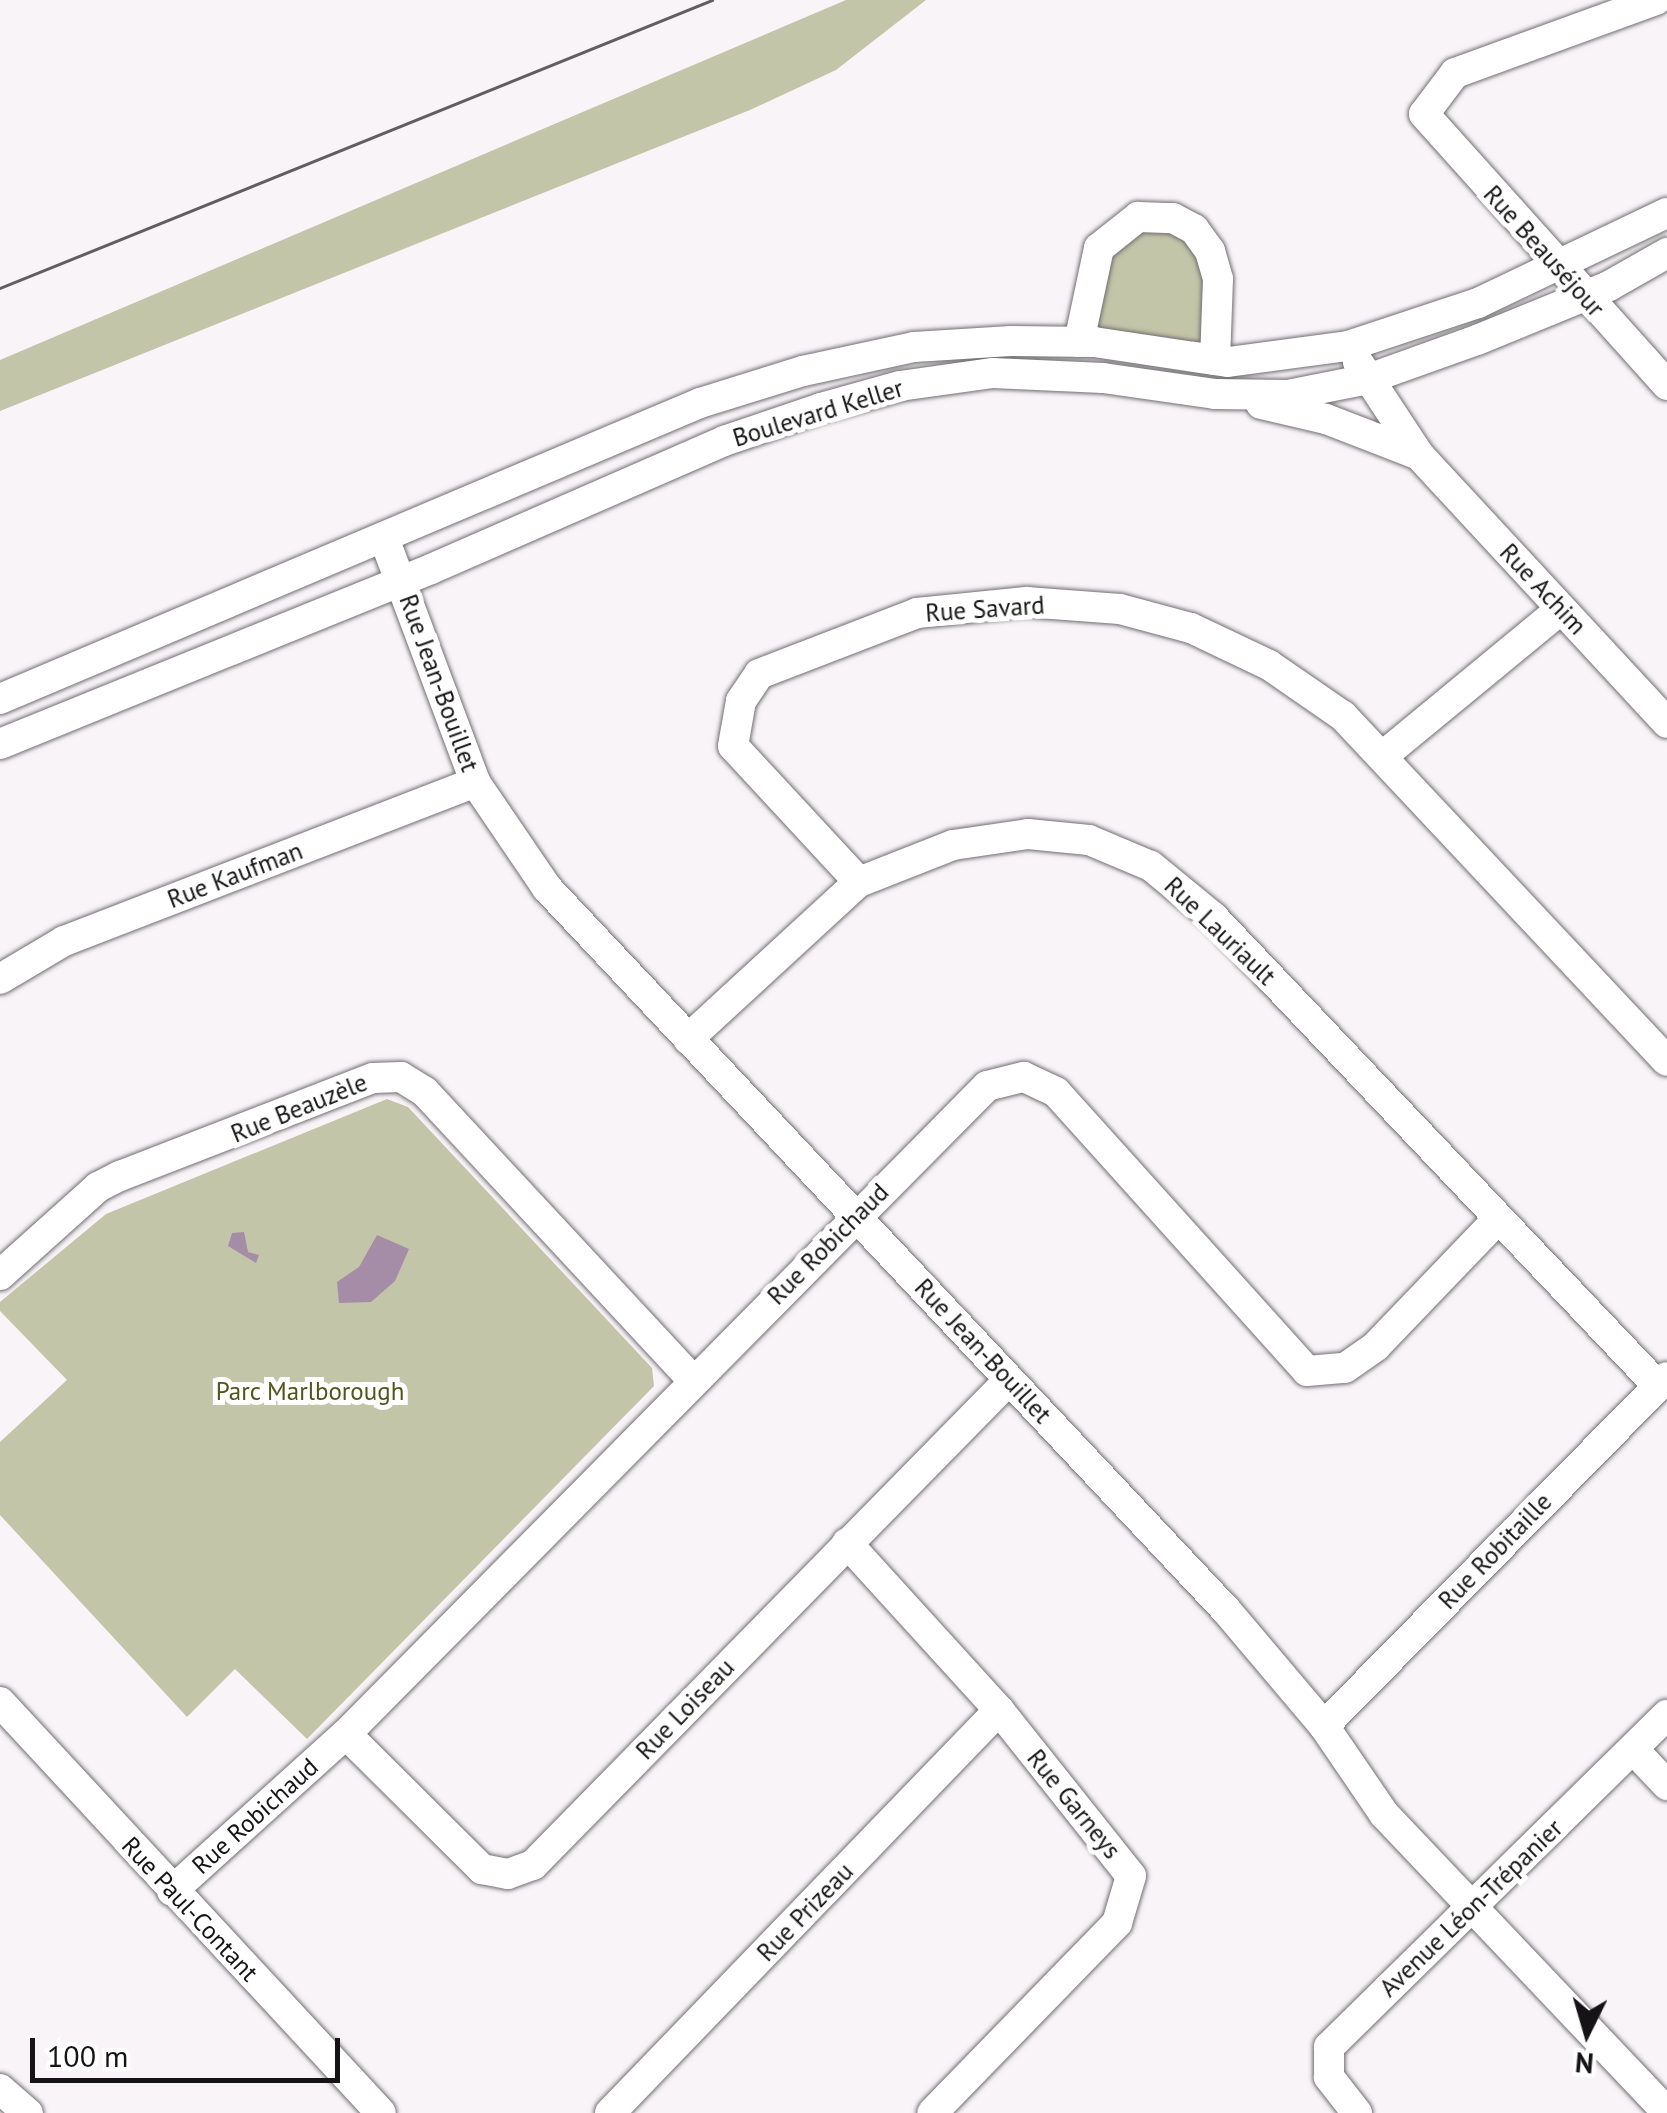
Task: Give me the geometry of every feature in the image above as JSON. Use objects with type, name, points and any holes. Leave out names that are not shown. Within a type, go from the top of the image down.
[{"type":"street","name":"Rue Beauséjour","points":[[1656,0],[1455,73],[1424,114],[1557,268],[1667,385]]},
{"type":"street","name":"Boulevard Keller","points":[[0,699],[700,403],[803,371],[914,347],[1079,342],[1215,360],[1348,346],[1478,303],[1667,212]]},
{"type":"street","points":[[1079,342],[1099,248],[1138,217],[1173,218],[1194,229],[1210,251],[1218,279],[1215,360]]},
{"type":"street","name":"Boulevard Keller","points":[[0,744],[402,581],[724,441],[900,386],[993,373],[1218,394],[1288,394],[1368,379],[1584,297],[1667,253]]},
{"type":"street","name":"Rue Achim","points":[[1348,346],[1419,455],[1667,723]]},
{"type":"street","name":"Rue Achim","points":[[1218,394],[1326,419],[1419,455]]},
{"type":"street","name":"Rue Jean-Bouillet","points":[[384,538],[475,782],[547,888],[1226,1610],[1324,1726],[1384,1814],[1667,2112]]},
{"type":"street","name":"Rue Savard","points":[[859,882],[733,746],[741,700],[759,674],[917,614],[1026,602],[1120,609],[1191,628],[1269,666],[1343,716],[1384,755],[1667,1061]]},
{"type":"street","points":[[1384,755],[1561,608]]},
{"type":"street","name":"Rue Kaufman","points":[[0,979],[64,941],[475,782]]},
{"type":"street","name":"Rue Lauriault","points":[[688,1040],[859,882],[952,845],[1028,834],[1089,840],[1150,866],[1213,917],[1496,1220],[1662,1381]]},
{"type":"street","name":"Rue Beauzèle","points":[[0,1275],[98,1187],[120,1176],[373,1078],[401,1077],[425,1092],[692,1379]]},
{"type":"street","name":"Rue Robichaud","points":[[172,1891],[346,1734],[692,1379],[987,1086],[1024,1077],[1056,1092],[1307,1370],[1345,1368],[1376,1346],[1496,1220]]},
{"type":"street","name":"Rue Loiseau","points":[[346,1734],[482,1870],[508,1874],[533,1865],[1010,1380]]},
{"type":"street","name":"Rue Robitaille","points":[[1324,1726],[1662,1381]]},
{"type":"street","name":"Rue Garneys","points":[[847,1543],[999,1710],[1131,1876],[1116,1922],[932,2113]]},
{"type":"street","name":"Rue Paul-Contant","points":[[0,1702],[381,2113]]},
{"type":"street","name":"Rue Prizeau","points":[[610,2113],[999,1710]]},
{"type":"street","name":"Avenue Léon-Trépanier","points":[[1358,2113],[1329,2076],[1329,2047],[1667,1715]]},
{"type":"street","points":[[1633,1749],[1667,1785]]},
{"type":"street","points":[[0,2089],[28,2113]]},
{"type":"green space","points":[[846,0],[926,0],[836,70],[750,110],[0,411],[0,360]]},
{"type":"green space","points":[[1142,227],[1175,229],[1204,256],[1208,352],[1091,334],[1104,253]]},
{"type":"green space","name":"Parc Marlborough","points":[[387,1099],[408,1107],[652,1368],[654,1386],[307,1739],[235,1669],[187,1717],[0,1515],[0,1442],[67,1380],[0,1311],[0,1302],[106,1214]]},
{"type":"shaded area","points":[[244,1232],[248,1252],[259,1255],[256,1263],[228,1246],[232,1233]]},
{"type":"shaded area","points":[[377,1235],[409,1249],[395,1281],[371,1302],[339,1303],[337,1282],[359,1267]]},
{"type":"tram line","points":[[0,288],[712,0]]}]
